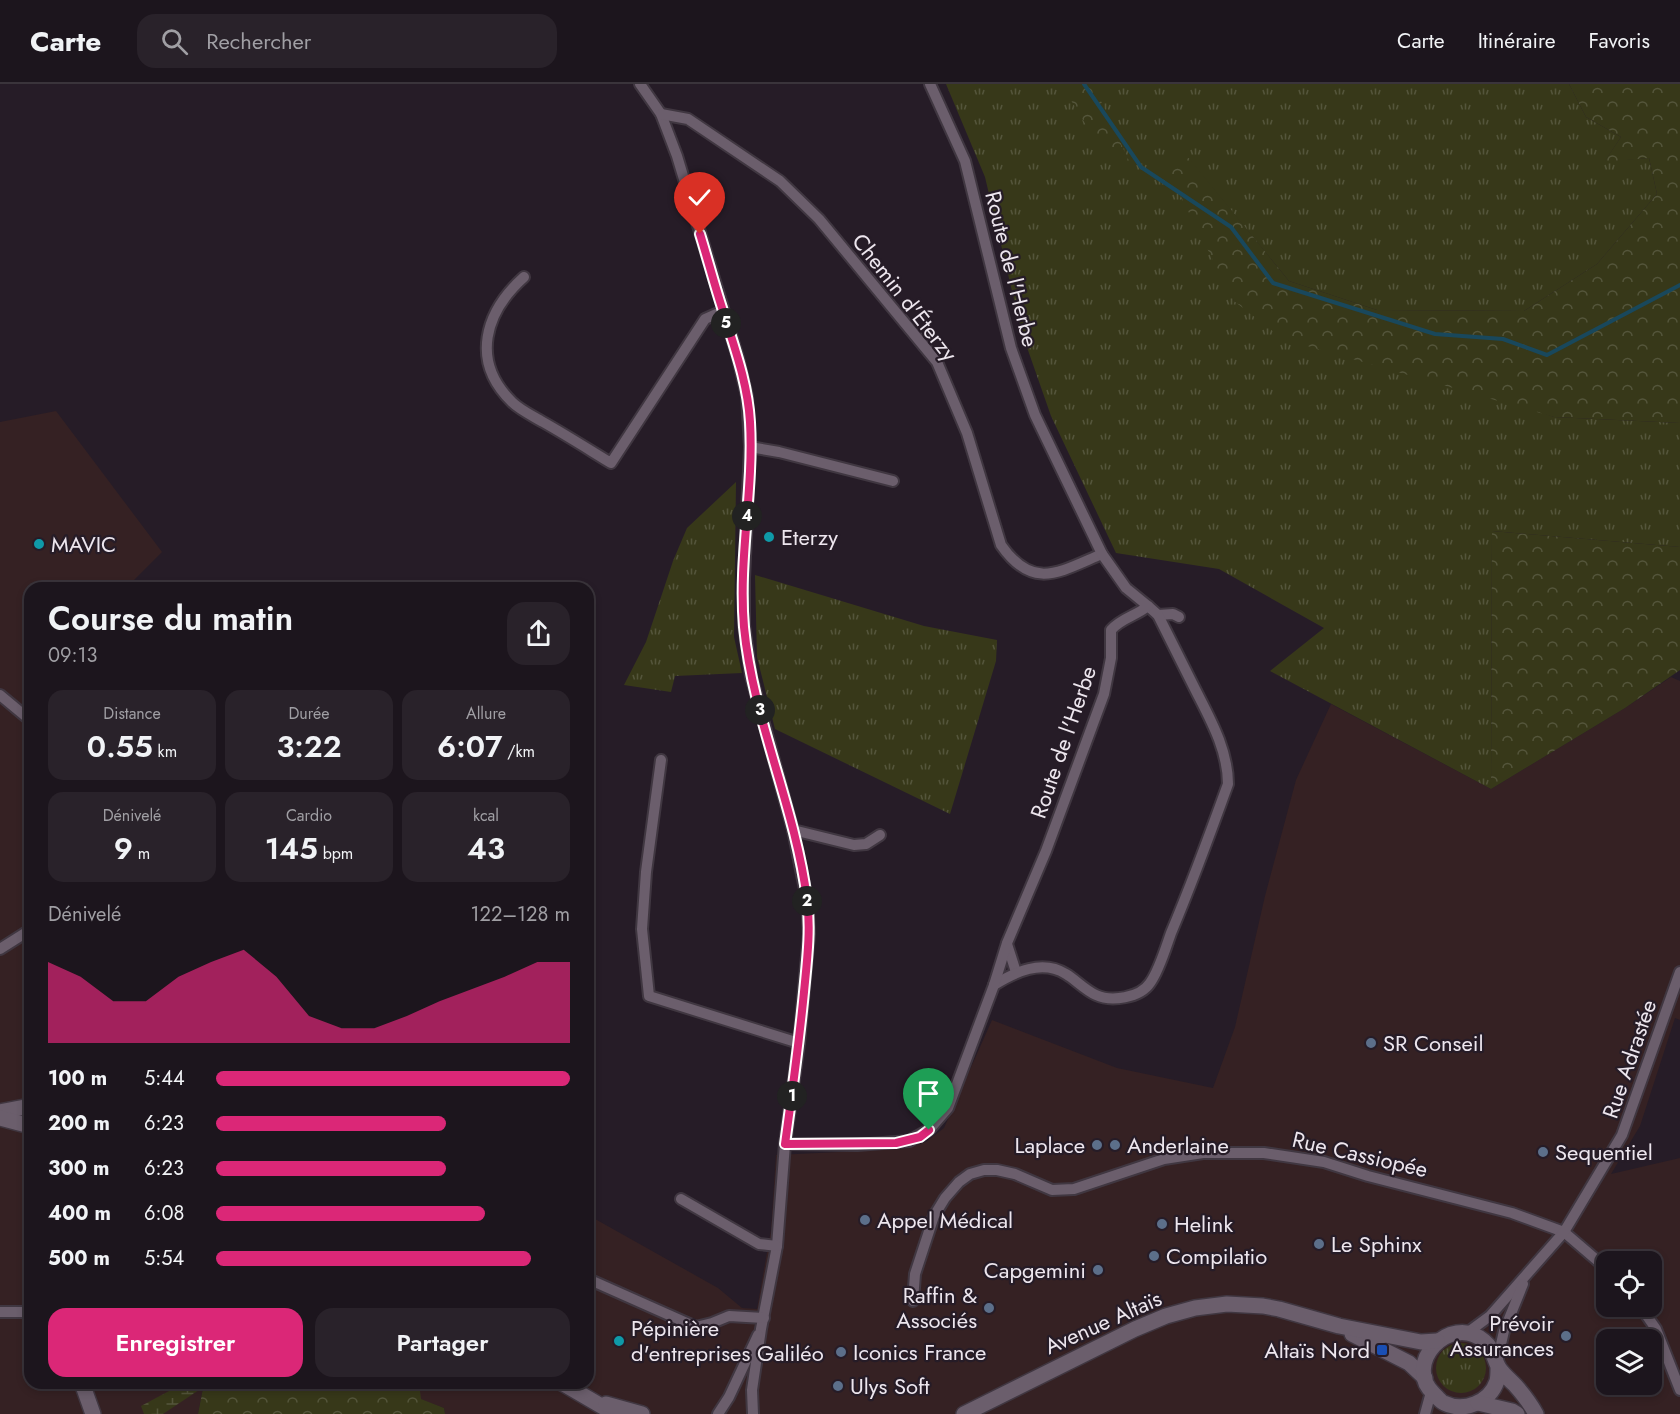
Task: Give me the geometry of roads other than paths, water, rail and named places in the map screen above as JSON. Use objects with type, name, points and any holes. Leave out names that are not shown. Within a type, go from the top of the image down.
[{"type":"street","points":[[640,84],[661,114],[676,156],[738,358],[747,396],[750,447],[744,625],[751,676],[793,830],[807,899],[809,934],[799,1043],[785,1144],[777,1246],[752,1390],[753,1414]]},
{"type":"street","name":"Route de l'Herbe","points":[[785,1144],[896,1143],[920,1137],[948,1108],[994,985],[1007,943],[1046,851],[1104,694],[1111,658],[1111,630],[1119,621],[1138,614],[1148,606],[1126,588],[1102,554],[1035,415],[1011,348],[965,161],[930,84]]},
{"type":"street","name":"Chemin d'Éterzy","points":[[661,114],[688,119],[780,181],[819,219],[937,362],[967,433],[1001,544],[1011,560],[1024,570],[1052,574],[1102,554]]},
{"type":"street","points":[[524,277],[511,290],[490,322],[486,350],[492,374],[513,403],[611,463],[705,319],[723,311]]},
{"type":"street","points":[[750,447],[779,452],[893,481]]},
{"type":"street","points":[[994,985],[1016,972],[1031,968],[1057,969],[1094,995],[1105,998],[1124,997],[1136,993],[1151,982],[1189,890],[1228,784],[1228,772],[1207,713],[1158,615],[1148,606]]},
{"type":"street","points":[[1158,615],[1173,614],[1179,617]]},
{"type":"street","points":[[0,695],[24,715]]},
{"type":"street","points":[[661,760],[646,872],[642,929],[649,996],[799,1043]]},
{"type":"street","points":[[793,830],[854,844],[866,844],[880,835]]},
{"type":"street","points":[[0,949],[24,934]]},
{"type":"street","points":[[1007,943],[1016,972]]},
{"type":"street","name":"Rue Adrastée","points":[[1467,1333],[1490,1316],[1564,1232],[1623,1135],[1680,972]]},
{"type":"street","points":[[0,1112],[24,1107]]},
{"type":"street","points":[[0,1118],[24,1124]]},
{"type":"street","name":"Rue Cassiopée","points":[[913,1301],[915,1274],[934,1216],[945,1198],[959,1182],[970,1174],[984,1170],[1014,1174],[1052,1190],[1074,1189],[1164,1159],[1203,1152],[1264,1153],[1324,1162],[1368,1176],[1512,1213],[1564,1232]]},
{"type":"street","points":[[681,1199],[759,1244],[777,1246]]},
{"type":"street","points":[[1564,1232],[1596,1259]]},
{"type":"street","name":"Rue Adrastée","points":[[1498,1365],[1504,1331],[1527,1275]]},
{"type":"street","points":[[594,1282],[696,1327],[729,1316],[764,1318]]},
{"type":"street","name":"Avenue Altaïs","points":[[964,1414],[1135,1329],[1166,1316],[1195,1308],[1227,1304],[1263,1306],[1339,1326],[1421,1342],[1437,1341]]},
{"type":"street","points":[[0,1312],[24,1312]]},
{"type":"street","points":[[1648,1317],[1656,1329],[1680,1390]]},
{"type":"street","name":"Avenue Altaïs","points":[[1339,1326],[1409,1363],[1428,1385]]},
{"type":"street","points":[[718,1414],[729,1397],[761,1329]]},
{"type":"street","points":[[1425,1414],[1428,1385],[1424,1364],[1429,1351],[1437,1341],[1451,1334],[1467,1333],[1483,1340],[1494,1353],[1498,1365],[1497,1382],[1490,1394],[1478,1403],[1459,1411],[1444,1404],[1428,1385]]},
{"type":"street","points":[[1498,1365],[1521,1391],[1536,1414]]},
{"type":"street","points":[[84,1389],[93,1414]]},
{"type":"street","points":[[572,1389],[615,1414]]},
{"type":"street","points":[[586,1398],[642,1414]]},
{"type":"street","points":[[1478,1403],[1512,1410],[1517,1414]]},
{"type":"waterway","points":[[1084,84],[1141,167],[1231,227],[1273,283],[1435,334],[1503,339],[1547,355],[1680,285]]},
{"type":"place","name":"Eterzy","points":[[769,537]]},
{"type":"place","name":"MAVIC","points":[[39,544]]},
{"type":"place","name":"SR Conseil","points":[[1371,1043]]},
{"type":"place","name":"Laplace","points":[[1097,1145]]},
{"type":"place","name":"Anderlaine","points":[[1115,1145]]},
{"type":"place","name":"Sequentiel","points":[[1543,1152]]},
{"type":"place","name":"Appel Médical","points":[[865,1220]]},
{"type":"place","name":"Helink","points":[[1162,1224]]},
{"type":"place","name":"Le Sphinx","points":[[1319,1244]]},
{"type":"place","name":"Compilatio","points":[[1154,1256]]},
{"type":"place","name":"Capgemini","points":[[1098,1270]]},
{"type":"place","name":"Raffin & Associés","points":[[989,1308]]},
{"type":"place","name":"Prévoir Assurances","points":[[1566,1336]]},
{"type":"place","name":"Pépinière d'entreprises Galiléo","points":[[619,1341]]},
{"type":"place","name":"Altaïs Nord","points":[[1382,1350]]},
{"type":"place","name":"Iconics France","points":[[841,1352]]},
{"type":"place","name":"Ulys Soft","points":[[838,1386]]}]
